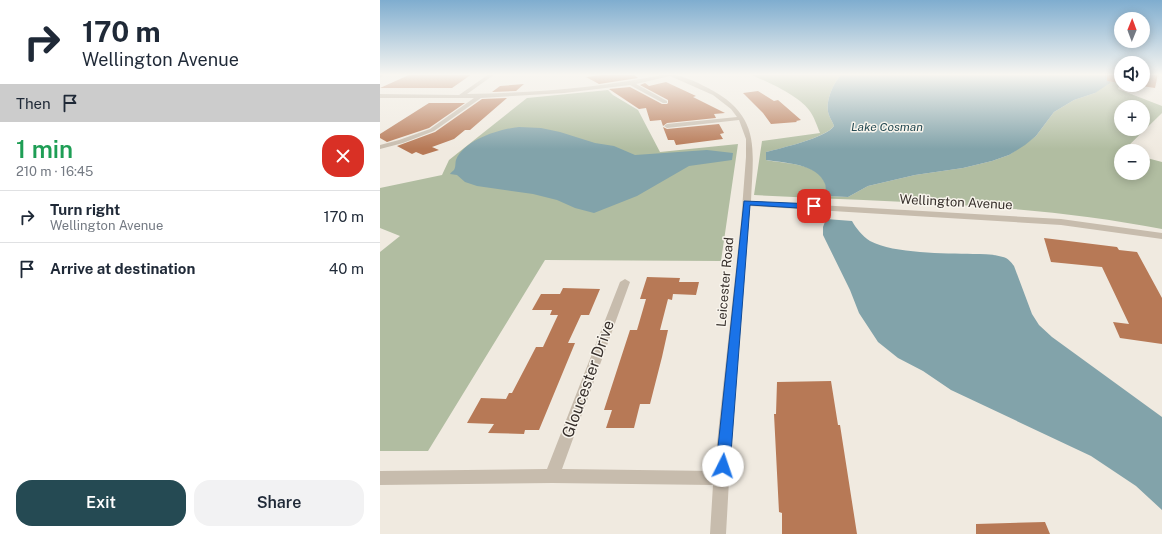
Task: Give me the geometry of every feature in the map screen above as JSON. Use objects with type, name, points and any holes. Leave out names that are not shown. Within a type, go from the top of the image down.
[{"type":"street","points":[[380,147],[401,142],[432,130],[476,99]]},
{"type":"street","points":[[659,99],[665,102]]},
{"type":"street","name":"Leicester Road","points":[[718,534],[747,203],[750,150],[748,136],[741,118],[731,106],[722,99]]},
{"type":"street","points":[[667,126],[741,118]]},
{"type":"street","name":"Wellington Avenue","points":[[747,203],[1061,222],[1116,228],[1162,236]]},
{"type":"street","name":"Gloucester Drive","points":[[552,476],[624,282]]},
{"type":"street","points":[[380,478],[552,476],[722,478]]},
{"type":"green space","points":[[526,99],[620,99],[638,110],[660,152],[738,144],[721,261],[545,260],[428,451],[380,451],[380,252],[400,236],[380,228],[380,188],[442,175],[449,160]]},
{"type":"green space","points":[[797,99],[829,99],[828,110],[834,126],[822,135],[766,152],[766,160],[799,165],[815,171],[821,176],[826,185],[826,196],[848,197],[868,186],[915,175],[963,168],[1009,155],[1036,136],[1054,112],[1077,99],[1144,99],[1146,100],[1114,100],[1114,136],[1138,136],[1130,144],[1114,144],[1114,180],[1150,180],[1150,159],[1162,162],[1162,229],[1112,220],[1010,209],[908,202],[754,195],[762,141],[820,133],[812,115],[804,104]]},
{"type":"green space","points":[[1150,101],[1162,106],[1162,113],[1150,125]]},
{"type":"water","name":"Lake Cosman","points":[[829,99],[1077,99],[1054,112],[1036,136],[1009,155],[963,168],[915,175],[868,186],[848,197],[826,196],[825,184],[821,177],[808,168],[790,163],[766,160],[766,152],[822,135],[834,126],[828,110]]},
{"type":"water","points":[[519,127],[541,128],[560,132],[595,143],[614,146],[635,155],[707,150],[733,153],[732,160],[689,166],[637,196],[594,213],[575,208],[557,200],[533,194],[477,186],[465,182],[457,175],[450,174],[455,169],[456,160],[460,153],[474,141],[492,133]]},
{"type":"water","points":[[826,219],[852,221],[864,237],[870,241],[906,251],[984,254],[999,256],[1009,260],[1014,266],[1032,314],[1039,325],[1052,337],[1162,417],[1162,510],[1136,486],[1091,456],[951,390],[923,371],[898,358],[878,342],[859,313],[850,290],[823,235],[823,227]]},
{"type":"building","points":[[482,99],[506,99],[470,130],[465,130],[454,139],[432,147],[439,150],[423,155],[416,152],[412,154],[397,146],[435,132]]},
{"type":"building","points":[[624,99],[652,99],[662,104],[667,104],[668,100],[666,99],[697,99],[725,113],[714,114],[716,118],[667,123],[663,126],[661,120],[650,121],[646,108],[639,109]]},
{"type":"building","points":[[749,99],[778,100],[801,120],[796,121],[797,122],[771,124],[763,113]]},
{"type":"building","points":[[429,103],[465,103],[429,128],[387,142],[380,138],[380,134]]},
{"type":"building","points":[[719,124],[724,133],[720,134],[723,139],[676,145],[674,140],[668,140],[663,127],[667,129]]},
{"type":"building","points":[[1044,238],[1117,247],[1119,250],[1137,252],[1162,298],[1162,344],[1120,338],[1113,322],[1129,324],[1102,267],[1051,262]]},
{"type":"building","points":[[647,277],[680,278],[679,282],[699,282],[696,295],[673,294],[672,300],[668,299],[660,330],[668,330],[650,404],[640,404],[634,428],[606,428],[612,410],[604,410],[630,330],[637,330],[646,299],[640,299]]},
{"type":"building","points":[[563,288],[600,289],[589,315],[581,315],[568,343],[575,343],[539,430],[525,430],[524,434],[488,433],[494,424],[467,423],[481,398],[506,399],[509,393],[512,393],[536,347],[543,347],[558,315],[550,315],[552,310],[532,310],[541,294],[560,294]]},
{"type":"building","points":[[831,381],[838,425],[840,425],[857,534],[782,534],[782,513],[779,512],[774,414],[776,414],[777,382]]},
{"type":"building","points":[[1045,522],[1050,534],[976,534],[976,524]]},
{"type":"route","points":[[723,466],[747,203],[814,206]]}]
